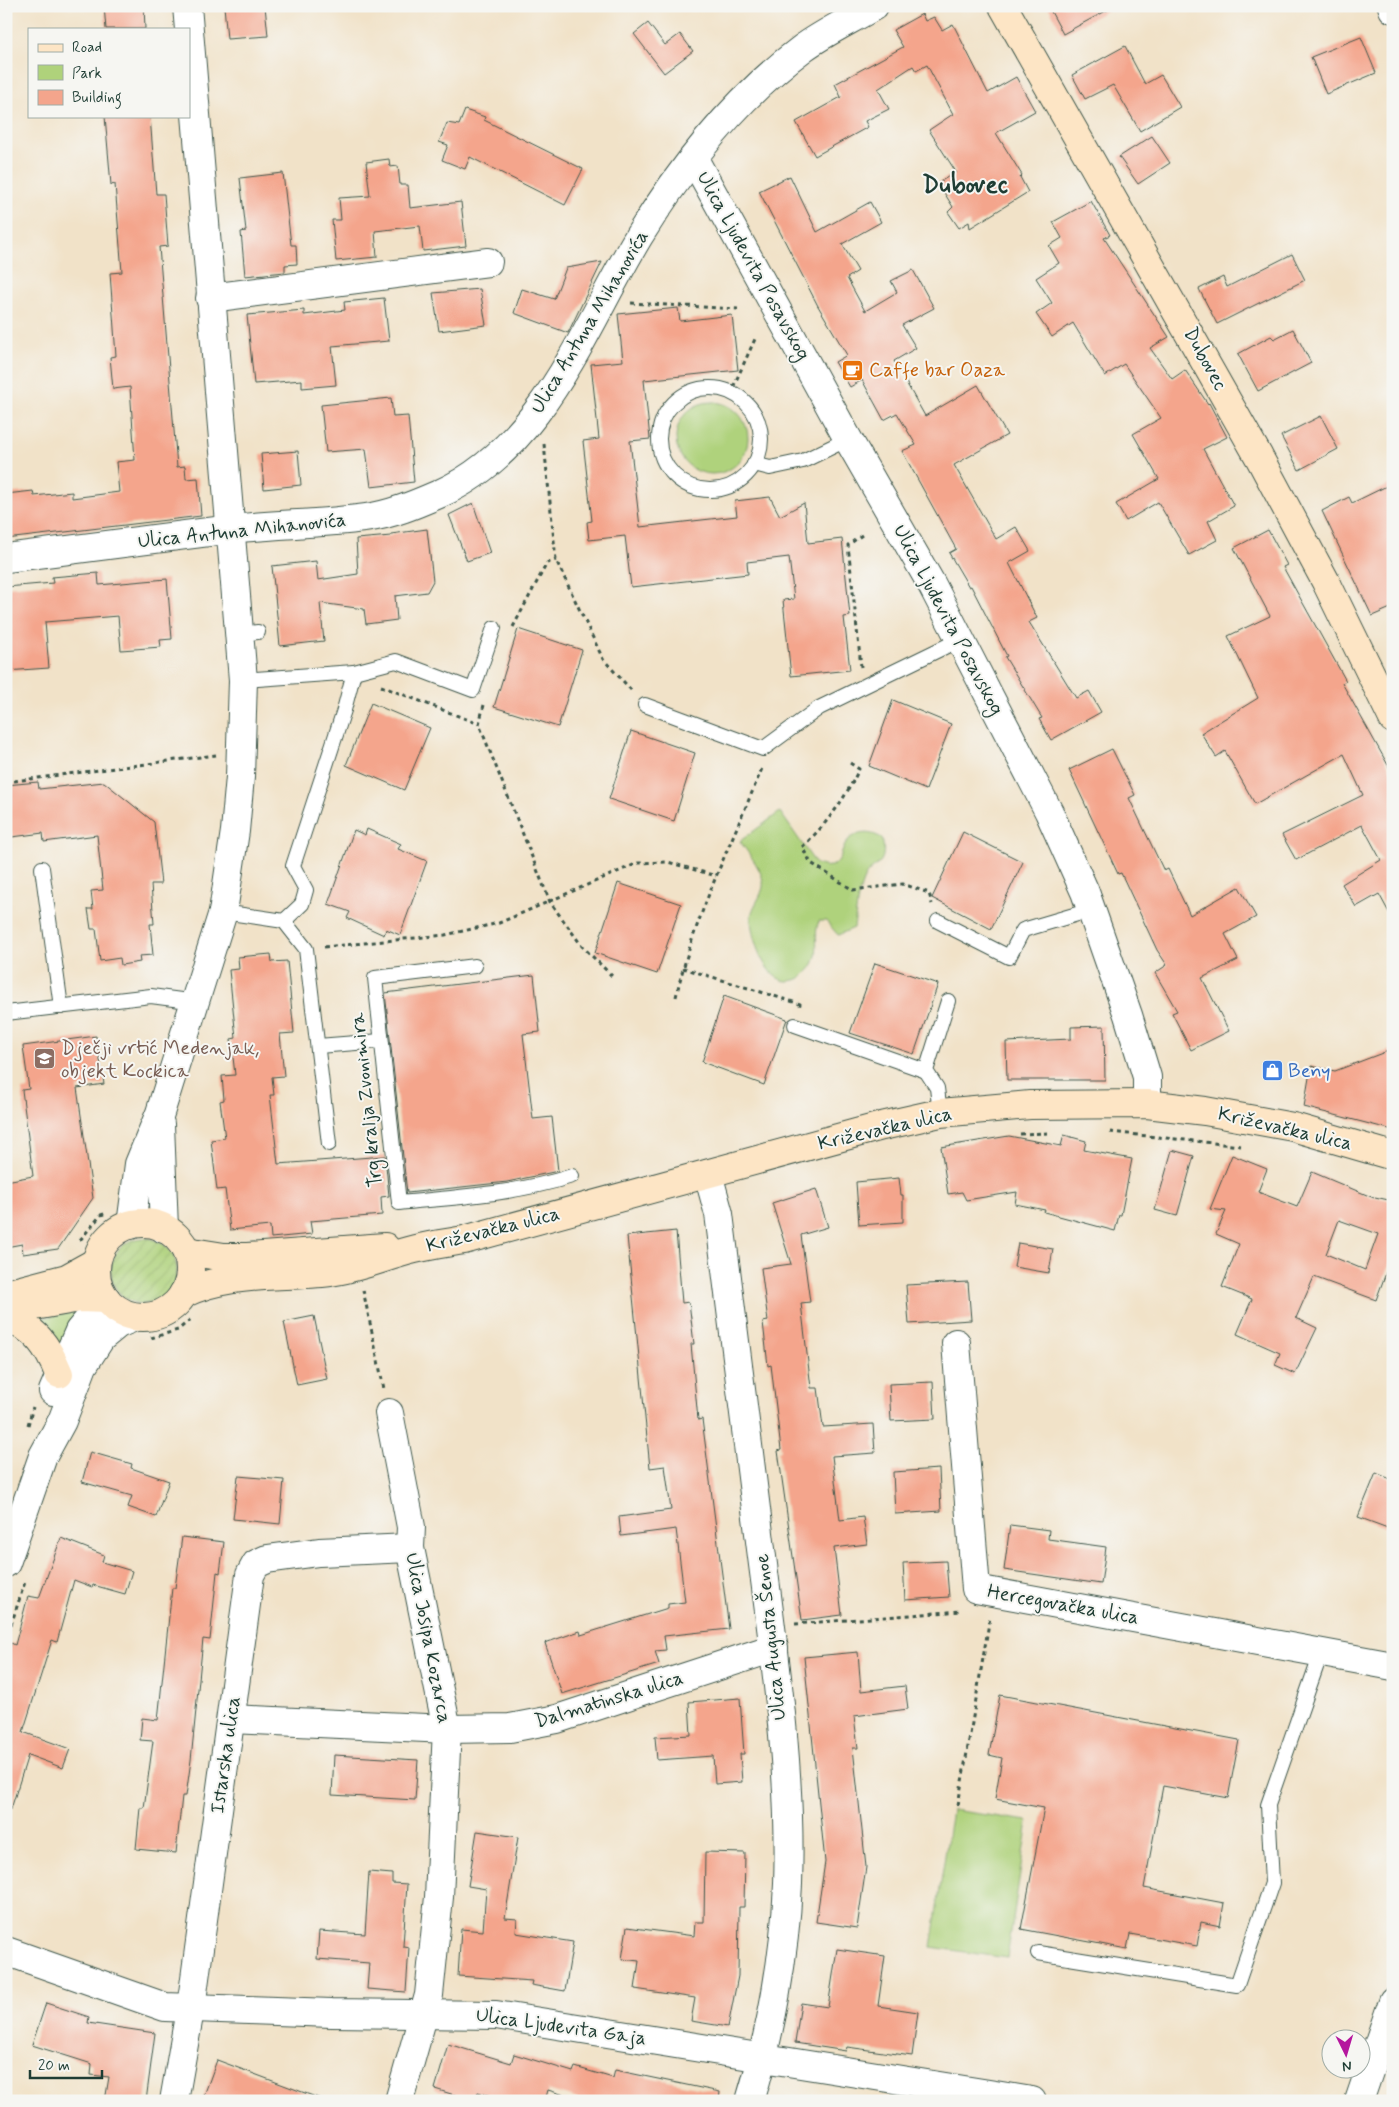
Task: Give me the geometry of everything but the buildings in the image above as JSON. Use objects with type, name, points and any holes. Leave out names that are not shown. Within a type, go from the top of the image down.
[{"type":"main road","name":"Dubovec","points":[[1003,6],[1259,457],[1326,582],[1393,719]]},
{"type":"main road","name":"Križevačka ulica","points":[[189,1305],[200,1286],[222,1280],[331,1272],[368,1264],[414,1249],[464,1240],[882,1126],[940,1113],[1039,1105],[1147,1104],[1204,1111],[1293,1128],[1393,1156]]},
{"type":"main road","points":[[148,1224],[164,1229],[177,1238],[186,1251],[190,1269],[187,1286],[189,1305],[174,1305],[163,1313],[149,1317],[138,1328],[106,1300],[99,1288],[96,1262],[100,1250],[108,1238],[119,1230],[131,1225],[148,1224]]},
{"type":"main road","name":"Križevačka ulica","points":[[186,1251],[224,1257],[372,1246],[414,1249]]},
{"type":"main road","points":[[6,1294],[66,1278],[96,1262]]},
{"type":"main road","points":[[6,1311],[80,1298],[106,1300]]},
{"type":"main road","points":[[6,1320],[31,1330],[51,1354],[59,1374]]},
{"type":"street","points":[[187,6],[189,28]]},
{"type":"street","name":"Ulica Antuna Mihanovića","points":[[6,558],[231,529],[368,518],[409,506],[442,493],[475,473],[507,448],[542,406],[640,235],[694,159],[730,113],[772,73],[805,46],[874,6]]},
{"type":"street","points":[[131,1225],[139,1164],[160,1113],[223,912],[235,831],[240,777],[243,680],[249,633],[231,529],[190,44]]},
{"type":"street","name":"Ulica Ljudevita Posavskog","points":[[694,159],[848,439],[932,585],[1049,812],[1091,910],[1147,1077],[1147,1104]]},
{"type":"street","points":[[210,298],[488,262]]},
{"type":"street","points":[[160,1113],[160,1165],[164,1229]]},
{"type":"street","name":"Ulica Augusta Šenoe","points":[[708,1174],[719,1214],[772,1637],[786,1788],[788,1886],[778,1971],[763,2058],[750,2101]]},
{"type":"street","points":[[43,1456],[46,1412],[59,1374],[79,1331],[106,1300]]},
{"type":"street","points":[[6,1563],[43,1456],[62,1421],[74,1386],[91,1353],[101,1338],[118,1324],[138,1328]]},
{"type":"street","name":"Hercegovačka ulica","points":[[956,1344],[976,1589],[1393,1666]]},
{"type":"street","name":"Ulica Josipa Kozarca","points":[[389,1412],[411,1527],[410,1548],[447,1729],[439,1897],[430,1995],[399,2101]]},
{"type":"street","name":"Istarska ulica","points":[[174,2101],[191,2008],[250,1575],[256,1564],[267,1558],[410,1548]]},
{"type":"street","name":"Dalmatinska ulica","points":[[231,1719],[447,1729],[510,1728],[557,1719],[772,1637]]},
{"type":"street","name":"Ulica Ljudevita Gaja","points":[[6,1951],[165,2007],[332,2013],[496,2015],[1032,2101]]},
{"type":"street","points":[[1359,2101],[1393,2001]]},
{"type":"lane","points":[[703,389],[721,390],[730,394],[748,405],[756,418],[761,432],[761,446],[754,464],[738,482],[724,489],[694,488],[680,480],[668,468],[661,452],[659,435],[664,418],[673,404],[687,394],[703,389]]},
{"type":"lane","points":[[754,464],[770,468],[803,461],[848,439]]},
{"type":"lane","points":[[243,680],[354,672],[396,661],[473,690],[494,628]]},
{"type":"lane","points":[[645,705],[763,750],[819,708],[959,640]]},
{"type":"lane","points":[[284,921],[302,904],[306,890],[293,866],[344,710],[354,672]]},
{"type":"lane","points":[[42,868],[61,1007]]},
{"type":"lane","points":[[938,921],[1009,956],[1023,930],[1091,910]]},
{"type":"lane","points":[[223,912],[284,921],[306,949],[329,1144]]},
{"type":"lane","name":"Trg kralja Zvonimira","points":[[475,966],[375,978],[398,1203],[497,1193],[546,1184],[572,1176]]},
{"type":"lane","points":[[6,1013],[151,996],[196,1002]]},
{"type":"lane","points":[[926,1071],[948,1001]]},
{"type":"lane","points":[[794,1025],[926,1071],[937,1088],[940,1113]]},
{"type":"lane","points":[[318,1046],[381,1041]]},
{"type":"lane","points":[[1038,1953],[1237,1985],[1272,1883],[1268,1805],[1321,1653]]},
{"type":"path","points":[[629,303],[738,309]]},
{"type":"path","points":[[730,394],[755,339]]},
{"type":"path","points":[[544,438],[556,560],[603,659],[645,705]]},
{"type":"path","points":[[862,535],[848,545],[863,685]]},
{"type":"path","points":[[508,634],[518,620],[547,563],[556,560]]},
{"type":"path","points":[[354,672],[385,687],[479,724]]},
{"type":"path","points":[[487,697],[479,724],[550,902],[582,946],[613,977]]},
{"type":"path","points":[[216,747],[216,765]]},
{"type":"path","points":[[676,997],[683,968],[716,876],[766,759],[763,750]]},
{"type":"path","points":[[6,782],[216,755]]},
{"type":"path","points":[[850,763],[859,769],[849,790],[819,832],[802,847],[811,863],[853,890],[903,884],[929,893],[938,921]]},
{"type":"path","points":[[306,949],[446,934],[499,923],[638,863],[668,862],[716,876]]},
{"type":"path","points":[[683,968],[800,1004],[794,1025]]},
{"type":"path","points":[[1101,1131],[1244,1146]]},
{"type":"path","points":[[1015,1134],[1053,1133]]},
{"type":"path","points":[[361,1284],[389,1412]]},
{"type":"path","points":[[138,1328],[165,1335],[178,1330],[189,1305]]},
{"type":"path","points":[[772,1637],[970,1610],[976,1589]]},
{"type":"path","points":[[958,1805],[990,1617]]},
{"type":"green space","points":[[712,402],[732,408],[742,418],[748,438],[742,458],[732,468],[712,474],[692,468],[682,458],[676,438],[682,418],[692,408]]},
{"type":"green space","points":[[780,812],[816,864],[834,865],[851,837],[859,834],[866,833],[882,838],[884,848],[881,860],[870,870],[863,881],[858,899],[854,928],[838,935],[826,921],[819,921],[817,926],[816,957],[813,965],[801,977],[785,981],[776,977],[769,970],[754,939],[751,915],[761,894],[763,883],[758,867],[740,841]]},
{"type":"green space","points":[[144,1238],[157,1241],[167,1248],[174,1258],[177,1271],[174,1284],[167,1294],[157,1301],[144,1304],[131,1301],[121,1294],[114,1284],[111,1271],[114,1258],[121,1248],[131,1241]]},
{"type":"green space","points":[[82,1309],[61,1348],[34,1320]]},
{"type":"green space","points":[[952,1810],[1028,1821],[1007,1958],[931,1947]]},
{"type":"place","name":"Caffe bar Oaza","points":[[853,370]]},
{"type":"place","name":"Dječji vrtić Medenjak, objekt Kockica","points":[[45,1059]]},
{"type":"place","name":"Beny","points":[[1272,1071]]},
{"type":"district","name":"Dubovec","points":[[965,185]]}]
